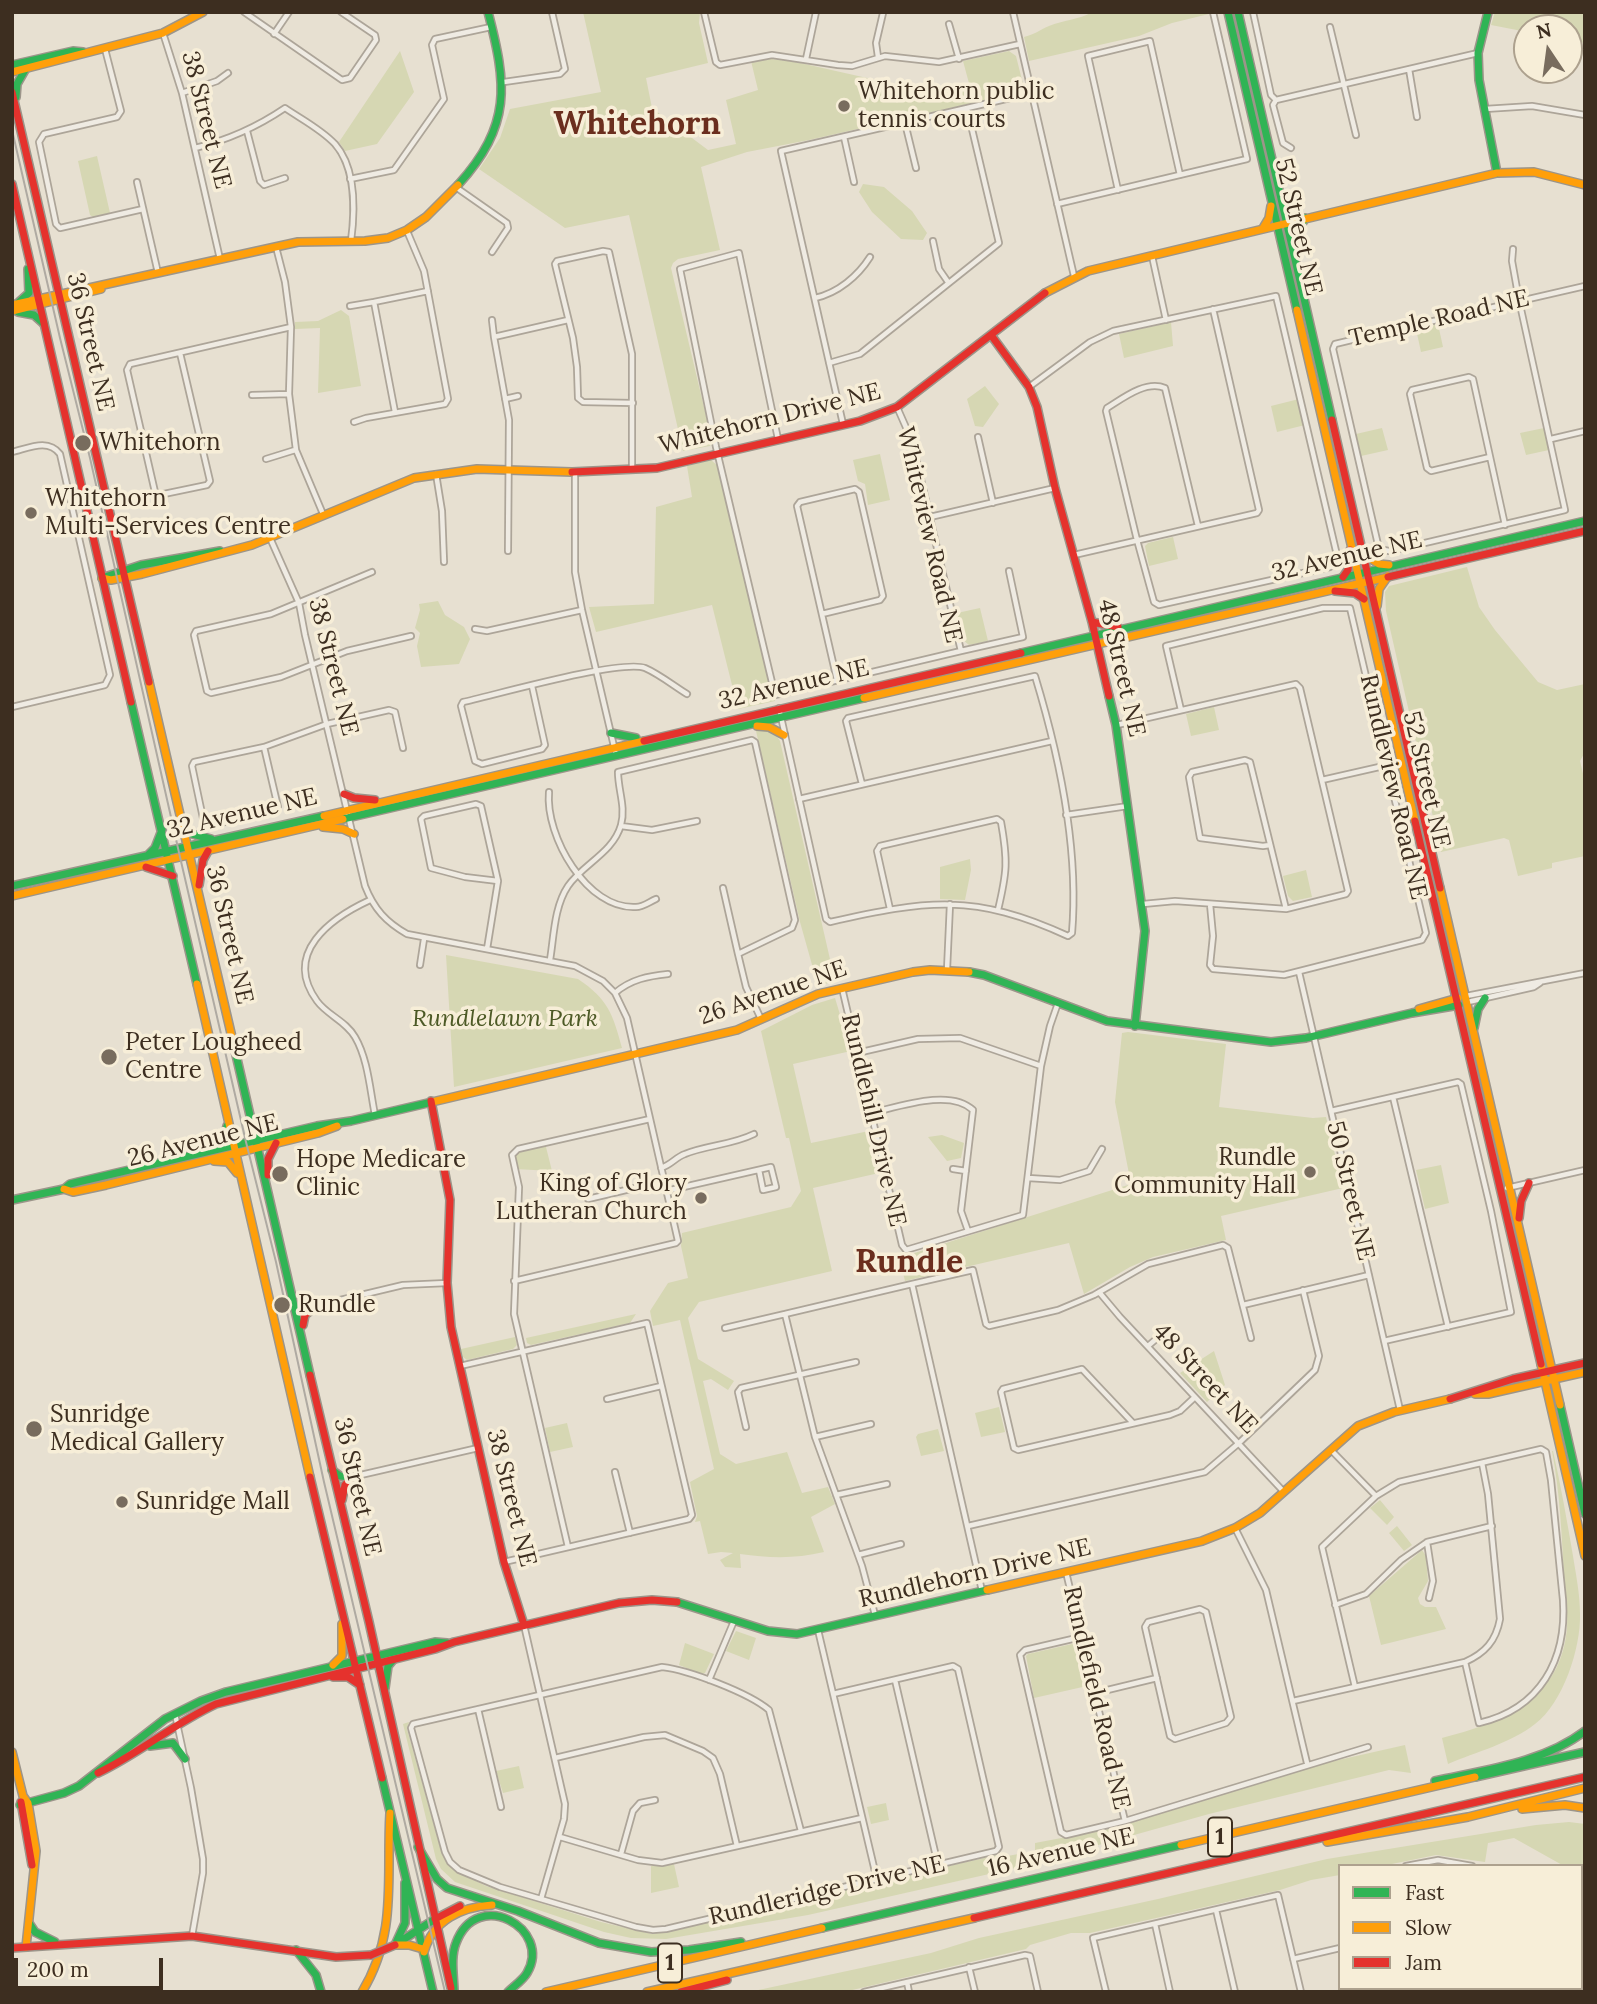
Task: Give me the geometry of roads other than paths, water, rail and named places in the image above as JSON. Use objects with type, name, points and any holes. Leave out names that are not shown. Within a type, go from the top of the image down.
[{"type":"main road","points":[[12,72],[163,33],[203,12]]},
{"type":"main road","points":[[14,308],[220,258],[300,242],[370,241],[407,231],[436,211],[457,187],[498,120],[503,82],[488,12]]},
{"type":"main road","name":"52 Street NE","points":[[1228,12],[1585,1556]]},
{"type":"main road","name":"52 Street NE","points":[[1238,12],[1585,1514]]},
{"type":"main road","points":[[1488,12],[1478,53],[1479,80],[1497,173]]},
{"type":"main road","points":[[12,65],[73,51],[84,52]]},
{"type":"main road","points":[[15,104],[17,84],[25,69]]},
{"type":"main road","name":"36 Street NE","points":[[12,92],[453,1992]]},
{"type":"main road","name":"Whitehorn Drive NE","points":[[125,573],[142,574],[236,549],[270,538],[394,485],[436,474],[467,470],[575,472],[657,468],[870,418],[897,407],[1051,288],[1074,276],[1497,173],[1534,172],[1585,185]]},
{"type":"main road","name":"36 Street NE","points":[[12,184],[433,1992]]},
{"type":"main road","points":[[1263,228],[1269,218],[1271,199]]},
{"type":"main road","points":[[1295,258],[1297,235],[1305,218]]},
{"type":"main road","points":[[14,308],[29,293],[29,258]]},
{"type":"main road","points":[[60,297],[75,296],[111,285]]},
{"type":"main road","points":[[65,322],[69,304],[75,296]]},
{"type":"main road","points":[[14,308],[34,315],[45,325]]},
{"type":"main road","name":"48 Street NE","points":[[991,335],[1029,387],[1037,407],[1055,488],[1093,622],[1116,725],[1143,904],[1145,948],[1135,1026]]},
{"type":"main road","name":"32 Avenue NE","points":[[12,896],[142,866],[219,839],[1585,521]]},
{"type":"main road","name":"32 Avenue NE","points":[[190,851],[208,851],[1585,531]]},
{"type":"main road","points":[[1343,577],[1348,570],[1350,539]]},
{"type":"main road","name":"Whitehorn Drive NE","points":[[102,578],[111,580],[125,573],[208,552],[236,549]]},
{"type":"main road","points":[[1363,554],[1379,564],[1396,565]]},
{"type":"main road","points":[[131,598],[135,584],[142,574]]},
{"type":"main road","points":[[1376,610],[1379,589],[1388,576]]},
{"type":"main road","points":[[1331,590],[1354,593],[1364,599]]},
{"type":"main road","points":[[1093,622],[1129,627]]},
{"type":"main road","points":[[745,726],[769,727],[784,734]]},
{"type":"main road","points":[[611,733],[626,738],[647,739]]},
{"type":"main road","points":[[344,794],[382,802]]},
{"type":"main road","points":[[315,826],[343,829],[354,834]]},
{"type":"main road","points":[[147,856],[155,848],[162,830]]},
{"type":"main road","points":[[185,832],[200,838],[219,839]]},
{"type":"main road","points":[[198,889],[203,860],[208,851]]},
{"type":"main road","name":"32 Avenue NE","points":[[12,886],[147,856],[168,856]]},
{"type":"main road","points":[[142,866],[173,876]]},
{"type":"main road","name":"26 Avenue NE","points":[[257,1144],[276,1143],[431,1101],[737,1030],[810,997],[913,972],[947,970],[985,975],[1101,1019],[1135,1026],[1271,1042],[1313,1037],[1466,1000]]},
{"type":"main road","points":[[1473,1032],[1478,1009],[1485,998]]},
{"type":"main road","name":"38 Street NE","points":[[431,1101],[450,1200],[447,1283],[451,1327],[504,1562],[524,1625]]},
{"type":"main road","points":[[217,1149],[226,1134],[225,1107]]},
{"type":"main road","name":"26 Avenue NE","points":[[64,1189],[73,1192],[160,1172],[317,1125],[351,1121]]},
{"type":"main road","points":[[267,1186],[268,1159],[276,1143]]},
{"type":"main road","name":"26 Avenue NE","points":[[12,1200],[217,1149],[235,1149]]},
{"type":"main road","points":[[202,1160],[222,1160],[232,1164],[244,1189]]},
{"type":"main road","points":[[1518,1226],[1521,1201],[1529,1183]]},
{"type":"main road","points":[[293,1298],[314,1307]]},
{"type":"main road","points":[[303,1340],[303,1320],[314,1307]]},
{"type":"main road","name":"Rundlehorn Drive NE","points":[[377,1659],[394,1660],[524,1625],[639,1600],[680,1602],[778,1635],[818,1630],[1202,1541],[1235,1528],[1260,1513],[1330,1449],[1358,1426],[1373,1418],[1585,1363]]},
{"type":"main road","name":"Rundlehorn Drive NE","points":[[1471,1394],[1488,1394],[1585,1372]]},
{"type":"main road","points":[[332,1470],[340,1476],[352,1477],[342,1492],[343,1515]]},
{"type":"main road","points":[[330,1667],[341,1656],[343,1613]]},
{"type":"main road","name":"Rundlehorn Drive NE","points":[[355,1664],[435,1642],[451,1643]]},
{"type":"main road","points":[[384,1692],[388,1666],[394,1660]]},
{"type":"main road","points":[[99,1773],[128,1747],[175,1714],[226,1692],[330,1667],[355,1664]]},
{"type":"main road","points":[[23,1801],[64,1793],[177,1724],[216,1704],[312,1679],[355,1664]]},
{"type":"main road","points":[[312,1679],[345,1676],[360,1685]]},
{"type":"main road","points":[[1332,1810],[1350,1802],[1549,1752],[1585,1731]]},
{"type":"main road","points":[[140,1749],[173,1743],[185,1759]]},
{"type":"main road","name":"16 Avenue NE","points":[[546,1992],[1585,1751]]},
{"type":"main road","points":[[12,1752],[23,1801],[33,1869],[26,1947]]},
{"type":"main road","name":"16 Avenue NE","points":[[648,1992],[1585,1777]]},
{"type":"main road","points":[[1277,1848],[1312,1845],[1503,1810],[1585,1788]]},
{"type":"main road","points":[[1503,1810],[1565,1805],[1585,1808]]},
{"type":"main road","points":[[362,1992],[378,1967],[385,1943],[390,1813]]},
{"type":"main road","points":[[418,1847],[442,1884],[460,1893],[504,1906],[599,1942],[639,1951],[689,1950],[772,1936],[795,1935]]},
{"type":"main road","points":[[395,1945],[407,1923],[403,1896],[405,1878]]},
{"type":"main road","points":[[395,1945],[409,1945],[423,1951],[436,1923],[458,1906],[492,1902]]},
{"type":"main road","points":[[12,1948],[192,1936],[335,1957],[370,1955],[466,1908],[504,1906]]},
{"type":"main road","points":[[453,1992],[454,1949],[457,1937],[464,1927],[475,1919],[496,1915],[509,1918],[521,1926],[529,1937],[532,1950],[529,1971],[521,1982],[508,1992]]},
{"type":"main road","points":[[29,1921],[35,1932],[59,1944]]},
{"type":"main road","points":[[296,1950],[316,1975],[321,1992]]},
{"type":"main road","points":[[681,1992],[760,1972],[773,1964]]},
{"type":"street","points":[[244,12],[342,80],[350,78],[376,40],[374,35],[341,12]]},
{"type":"street","points":[[274,34],[289,12]]},
{"type":"street","points":[[503,82],[560,74],[565,69],[552,12]]},
{"type":"street","points":[[704,12],[716,62],[720,65],[772,55],[852,66],[878,57],[895,56],[939,62],[1020,44]]},
{"type":"street","points":[[806,59],[816,12]]},
{"type":"street","points":[[1013,12],[1074,276]]},
{"type":"street","points":[[1057,204],[1247,159],[1213,12]]},
{"type":"street","points":[[1254,12],[1271,95],[1276,100]]},
{"type":"street","points":[[878,57],[876,43],[883,13]]},
{"type":"street","points":[[949,24],[959,59]]},
{"type":"street","points":[[350,179],[394,170],[444,99],[432,45],[435,39],[492,27]]},
{"type":"street","points":[[1330,27],[1356,135]]},
{"type":"street","name":"38 Street NE","points":[[163,33],[182,93],[220,258]]},
{"type":"street","points":[[1118,190],[1088,55],[1150,41],[1180,175]]},
{"type":"street","points":[[105,48],[121,111],[117,117],[44,134],[39,142],[56,224],[60,228],[143,209]]},
{"type":"street","points":[[1291,148],[1283,143],[1273,105],[1276,100],[1478,53]]},
{"type":"street","points":[[1409,69],[1417,117]]},
{"type":"street","points":[[182,93],[217,81],[228,73]]},
{"type":"street","points":[[843,425],[781,151],[1032,93]]},
{"type":"street","points":[[1485,109],[1532,106],[1585,115]]},
{"type":"street","points":[[195,148],[247,131],[285,108],[335,145],[344,158],[350,179],[351,241]]},
{"type":"street","points":[[829,363],[860,354],[999,243],[967,108]]},
{"type":"street","points":[[905,123],[916,168]]},
{"type":"street","points":[[247,131],[260,181],[264,185],[285,178]]},
{"type":"street","points":[[844,137],[854,182]]},
{"type":"street","points":[[137,182],[159,274]]},
{"type":"street","points":[[457,187],[507,222],[508,228],[492,252]]},
{"type":"street","points":[[354,422],[445,404],[448,400],[424,271],[407,231]]},
{"type":"street","points":[[933,241],[939,269],[948,282]]},
{"type":"street","points":[[276,247],[285,282],[291,327],[289,394],[296,450],[323,514]]},
{"type":"street","points":[[1490,457],[1431,471],[1427,468],[1410,394],[1412,390],[1469,377],[1473,379],[1505,525],[1565,510],[1552,439],[1519,300],[1512,261],[1514,249]]},
{"type":"street","points":[[632,470],[633,403],[632,354],[609,253],[603,251],[557,261],[555,264],[577,367],[578,398],[583,402],[633,403]]},
{"type":"street","points":[[719,454],[680,269],[739,253],[779,440]]},
{"type":"street","points":[[815,298],[844,285],[861,271],[870,257]]},
{"type":"street","points":[[1152,257],[1166,320]]},
{"type":"street","name":"Temple Road NE","points":[[1505,525],[1401,549],[1379,549],[1333,349],[1335,344],[1585,286]]},
{"type":"street","points":[[350,306],[428,291]]},
{"type":"street","points":[[1029,387],[1100,336],[1276,296],[1306,413],[1336,551],[1336,562],[1330,567],[1159,605],[1154,602],[1106,411],[1134,391],[1161,385],[1166,387],[1198,526]]},
{"type":"street","points":[[374,302],[395,412]]},
{"type":"street","points":[[1073,555],[1257,513],[1259,510],[1213,309]]},
{"type":"street","points":[[492,320],[509,420],[508,551]]},
{"type":"street","points":[[495,337],[568,320]]},
{"type":"street","points":[[180,353],[210,481],[207,485],[159,495],[155,492],[127,370],[130,364],[291,327]]},
{"type":"street","points":[[252,395],[289,394]]},
{"type":"street","points":[[505,399],[518,396]]},
{"type":"street","name":"Whiteview Road NE","points":[[719,454],[775,695],[961,651],[912,441],[897,407]]},
{"type":"street","points":[[1552,439],[1585,431]]},
{"type":"street","points":[[978,437],[993,503]]},
{"type":"street","points":[[12,452],[46,444],[54,447],[60,454],[109,669],[109,679],[105,685],[12,706]]},
{"type":"street","points":[[266,459],[296,450]]},
{"type":"street","points":[[575,472],[575,572],[616,755]]},
{"type":"street","points":[[436,474],[442,511],[444,562]]},
{"type":"street","points":[[930,517],[1055,488]]},
{"type":"street","points":[[822,614],[880,600],[883,596],[859,492],[855,489],[800,502],[797,506],[837,680]]},
{"type":"street","name":"38 Street NE","points":[[270,538],[299,603],[370,901]]},
{"type":"street","points":[[372,572],[271,614],[196,631],[194,635],[207,691],[211,693],[281,677],[347,651],[411,636]]},
{"type":"street","points":[[961,651],[1023,637],[1009,572]]},
{"type":"street","name":"Rundleview Road NE","points":[[1181,710],[1166,646],[1323,608],[1350,608],[1425,925],[1425,938],[1284,975],[1213,969],[1210,965],[1213,936],[1210,904]]},
{"type":"street","points":[[475,629],[487,631],[582,610]]},
{"type":"street","points":[[532,686],[545,745],[542,749],[482,764],[475,761],[461,706],[463,702],[532,686],[624,666],[644,667],[687,694]]},
{"type":"street","points":[[779,708],[827,919],[830,922],[890,908],[950,904],[998,909],[1068,936],[1072,933],[1074,876],[1066,815],[1052,741],[1035,676],[848,718],[846,721],[862,785]]},
{"type":"street","points":[[1116,725],[1296,684],[1300,688],[1348,891],[1346,894],[1286,909],[1175,901],[1143,904]]},
{"type":"street","points":[[264,747],[278,807],[275,810],[208,826],[204,823],[191,766],[194,762],[264,747],[327,724],[389,710],[395,712],[403,748]]},
{"type":"street","points":[[550,960],[563,894],[579,874],[613,842],[621,826],[622,797],[617,774],[620,770],[752,740],[755,743],[795,919],[792,928],[738,954]]},
{"type":"street","points":[[799,799],[1052,741]]},
{"type":"street","points":[[1270,845],[1200,838],[1189,777],[1192,772],[1245,760],[1250,762],[1286,909]]},
{"type":"street","points":[[1322,780],[1388,765]]},
{"type":"street","points":[[549,792],[548,807],[553,832],[563,853],[579,874],[604,897],[622,907],[640,907],[656,899]]},
{"type":"street","points":[[487,949],[498,881],[481,806],[476,804],[424,816],[421,819],[430,868],[498,881]]},
{"type":"street","points":[[1066,815],[1128,806]]},
{"type":"street","points":[[890,908],[877,851],[880,846],[997,819],[1001,822],[1007,871],[998,909]]},
{"type":"street","points":[[621,826],[652,830],[697,821]]},
{"type":"street","points":[[723,888],[746,987],[762,1020]]},
{"type":"street","points":[[375,1115],[362,1052],[349,1029],[317,1001],[308,985],[306,973],[309,950],[319,933],[340,915],[370,901],[390,925],[407,934],[550,960],[590,972],[615,993],[626,1018],[678,1241],[514,1282]]},
{"type":"street","points":[[947,970],[950,904]]},
{"type":"street","points":[[420,965],[424,939]]},
{"type":"street","name":"50 Street NE","points":[[1299,972],[1400,1410]]},
{"type":"street","name":"26 Avenue NE","points":[[1466,1000],[1585,972]]},
{"type":"street","points":[[615,993],[625,985],[644,977],[668,974]]},
{"type":"street","name":"26 Avenue NE","points":[[1466,1000],[1534,987],[1540,982]]},
{"type":"street","name":"Rundlehill Drive NE","points":[[842,988],[902,1245],[906,1250],[1023,1215],[1041,1066],[1058,1003]]},
{"type":"street","points":[[857,1053],[918,1040],[960,1038],[1041,1066]]},
{"type":"street","points":[[1331,1111],[1461,1083],[1484,1181],[1513,1310],[1384,1341]]},
{"type":"street","points":[[1393,1097],[1448,1327]]},
{"type":"street","points":[[871,1113],[931,1100],[946,1100],[973,1110],[961,1211],[968,1231]]},
{"type":"street","points":[[568,1547],[514,1314],[519,1187],[512,1155],[518,1149],[650,1119]]},
{"type":"street","points":[[661,1168],[670,1166],[683,1154],[740,1141],[754,1134]]},
{"type":"street","points":[[1028,1178],[1060,1180],[1089,1171],[1102,1149]]},
{"type":"street","points":[[666,1191],[771,1167],[776,1187],[763,1190],[759,1170]]},
{"type":"street","points":[[954,1169],[966,1171]]},
{"type":"street","points":[[1500,1190],[1585,1170]]},
{"type":"street","points":[[588,1199],[664,1181]]},
{"type":"street","points":[[725,1328],[973,1270],[986,1324],[989,1326],[1058,1310],[1099,1292],[1148,1264],[1223,1245],[1228,1248],[1251,1338]]},
{"type":"street","points":[[1243,1305],[1369,1275]]},
{"type":"street","points":[[314,1307],[403,1285],[447,1283]]},
{"type":"street","points":[[912,1284],[982,1591]]},
{"type":"street","points":[[968,1527],[1205,1472],[1315,1370],[1319,1356],[1303,1290]]},
{"type":"street","name":"48 Street NE","points":[[1099,1292],[1283,1491]]},
{"type":"street","points":[[785,1314],[815,1437],[858,1555],[876,1616]]},
{"type":"street","points":[[459,1366],[647,1323],[692,1515],[689,1519],[504,1562]]},
{"type":"street","points":[[1148,1346],[1169,1328]]},
{"type":"street","points":[[746,1427],[738,1392],[741,1388],[856,1362]]},
{"type":"street","points":[[1133,1423],[1082,1369],[1003,1389],[1002,1392],[1014,1448],[1018,1450],[1133,1423],[1180,1411],[1195,1397]]},
{"type":"street","points":[[607,1399],[662,1386]]},
{"type":"street","points":[[815,1437],[871,1424]]},
{"type":"street","points":[[352,1477],[478,1448]]},
{"type":"street","points":[[1330,1449],[1376,1496]]},
{"type":"street","points":[[1355,1687],[1322,1547],[1376,1496],[1399,1482],[1541,1449],[1546,1452],[1551,1480],[1564,1618],[1556,1661],[1545,1680],[1513,1710],[1479,1723],[1465,1662]]},
{"type":"street","points":[[1293,1702],[1465,1662],[1479,1656],[1486,1649],[1497,1633],[1500,1619],[1492,1526],[1482,1463]]},
{"type":"street","points":[[615,1472],[630,1533]]},
{"type":"street","points":[[836,1495],[887,1484]]},
{"type":"street","points":[[1335,1605],[1366,1594],[1401,1560],[1427,1542],[1492,1526]]},
{"type":"street","points":[[1235,1528],[1266,1590],[1307,1763]]},
{"type":"street","points":[[1427,1542],[1433,1581],[1429,1598]]},
{"type":"street","points":[[858,1555],[901,1544]]},
{"type":"street","name":"Rundlefield Road NE","points":[[1066,1572],[1125,1821],[1307,1763],[1367,1747]]},
{"type":"street","points":[[1200,1609],[1206,1612],[1230,1717],[1226,1723],[1174,1739],[1170,1735],[1157,1678],[1145,1627],[1148,1622],[1200,1609]]},
{"type":"street","points":[[709,1680],[734,1621]]},
{"type":"street","name":"38 Street NE","points":[[524,1625],[565,1804],[565,1819],[541,1899]]},
{"type":"street","points":[[818,1630],[877,1881]]},
{"type":"street","points":[[1081,1637],[1025,1650],[1020,1655],[1061,1832],[1066,1835],[1125,1821]]},
{"type":"street","name":"Rundleridge Drive NE","points":[[801,1831],[769,1710],[760,1702],[709,1680],[672,1668],[662,1667],[413,1724],[411,1727],[450,1862],[459,1870],[499,1887],[636,1927],[653,1930],[877,1881],[996,1851],[999,1847],[958,1669],[953,1666],[833,1694]]},
{"type":"street","points":[[1095,1693],[1157,1678]]},
{"type":"street","points":[[895,1679],[939,1865]]},
{"type":"street","points":[[478,1709],[501,1807]]},
{"type":"street","points":[[175,1714],[203,1859],[192,1936]]},
{"type":"street","points":[[555,1758],[644,1737],[665,1735],[703,1751],[713,1758],[720,1774],[737,1846]]},
{"type":"street","points":[[621,1854],[633,1811],[640,1803],[655,1800]]},
{"type":"street","points":[[560,1837],[638,1860],[662,1863],[862,1818]]},
{"type":"street","points":[[1417,1864],[1438,1860],[1461,1864]]},
{"type":"street","points":[[1105,1992],[1093,1938],[1278,1895],[1301,1992]]},
{"type":"street","points":[[1216,1910],[1235,1992]]},
{"type":"street","points":[[1155,1924],[1170,1992]]},
{"type":"street","points":[[1293,1959],[1338,1948]]},
{"type":"street","points":[[864,1992],[1025,1955],[1030,1956],[1038,1992]]},
{"type":"street","points":[[969,1967],[975,1992]]},
{"type":"street","points":[[907,1982],[909,1992]]},
{"type":"tram line","points":[[12,130],[276,1262],[324,1482],[445,1992]]},
{"type":"place","name":"Whitehorn public tennis courts","points":[[844,106]]},
{"type":"place","name":"Whitehorn","points":[[83,443]]},
{"type":"place","name":"Whitehorn Multi-Services Centre","points":[[31,513]]},
{"type":"place","name":"Peter Lougheed Centre","points":[[109,1057]]},
{"type":"place","name":"Rundle Community Hall","points":[[1310,1172]]},
{"type":"place","name":"Hope Medicare Clinic","points":[[280,1174]]},
{"type":"place","name":"King of Glory Lutheran Church","points":[[701,1198]]},
{"type":"place","name":"Rundle","points":[[282,1305]]},
{"type":"place","name":"Sunridge Medical Gallery","points":[[34,1429]]},
{"type":"place","name":"Sunridge Mall","points":[[122,1502]]},
{"type":"district","name":"Whitehorn","points":[[637,125]]},
{"type":"district","name":"Rundle","points":[[909,1263]]},
{"type":"park label","name":"Rundlelawn Park","points":[[505,1019]]}]
